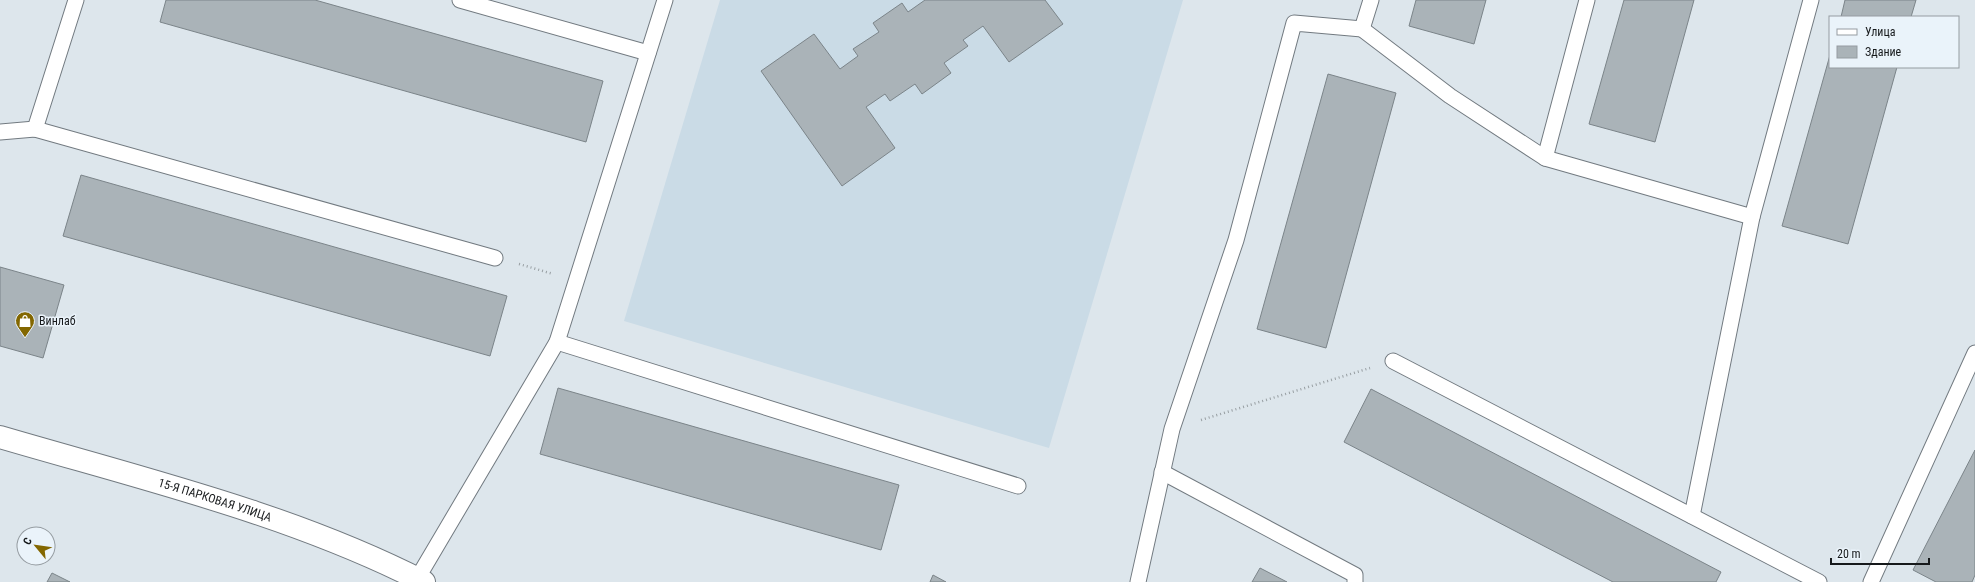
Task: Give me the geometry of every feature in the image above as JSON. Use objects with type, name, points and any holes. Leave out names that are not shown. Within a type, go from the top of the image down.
[{"type":"street","name":"15-Я ПАРКОВАЯ УЛИЦА","points":[[0,437],[252,511],[383,561],[420,580]]},
{"type":"lane","points":[[35,129],[76,0]]},
{"type":"lane","points":[[460,0],[648,54]]},
{"type":"lane","points":[[420,580],[557,342],[665,0]]},
{"type":"lane","points":[[1362,29],[1371,0]]},
{"type":"lane","points":[[1545,158],[1586,0]]},
{"type":"lane","points":[[1692,516],[1752,216],[1811,0]]},
{"type":"lane","points":[[1138,582],[1172,429],[1236,240],[1294,23],[1362,29],[1450,96],[1545,158],[1752,216]]},
{"type":"lane","points":[[0,132],[35,129],[495,258]]},
{"type":"lane","points":[[557,342],[1018,486]]},
{"type":"lane","points":[[1871,582],[1975,353]]},
{"type":"lane","points":[[1393,361],[1819,582]]},
{"type":"lane","points":[[1162,472],[1355,575],[1355,582]]},
{"type":"path","points":[[495,258],[577,281]]},
{"type":"path","points":[[1172,429],[1393,361]]},
{"type":"shaded area","points":[[720,0],[1183,0],[1049,448],[624,321]]},
{"type":"building","points":[[166,0],[315,0],[603,81],[586,142],[160,22]]},
{"type":"building","points":[[925,0],[1045,0],[1063,24],[1009,62],[983,26],[963,40],[968,46],[944,63],[951,73],[922,94],[915,84],[890,101],[885,94],[866,107],[895,148],[842,186],[761,71],[814,34],[840,69],[858,56],[853,49],[879,32],[873,23],[902,3],[908,12]]},
{"type":"building","points":[[1416,0],[1486,0],[1474,44],[1409,26]]},
{"type":"building","points":[[1624,0],[1694,0],[1655,142],[1589,124]]},
{"type":"building","points":[[1845,0],[1916,0],[1911,16],[1841,16]]},
{"type":"building","points":[[1829,59],[1829,68],[1897,68],[1848,244],[1782,226]]},
{"type":"building","points":[[1328,74],[1396,93],[1326,348],[1257,329]]},
{"type":"building","points":[[81,175],[507,296],[490,356],[63,236]]},
{"type":"building","points":[[0,267],[64,285],[43,358],[0,346]]},
{"type":"building","points":[[558,388],[899,485],[881,550],[540,454]]},
{"type":"building","points":[[1371,389],[1721,572],[1716,582],[1613,582],[1344,442]]},
{"type":"building","points":[[1975,450],[1975,575],[1972,582],[1936,582],[1913,570]]},
{"type":"building","points":[[1260,568],[1287,582],[1252,582]]},
{"type":"building","points":[[52,573],[70,582],[47,582]]},
{"type":"building","points":[[933,575],[946,582],[930,582]]},
{"type":"place","name":"Винлаб","points":[[25,338]]}]
